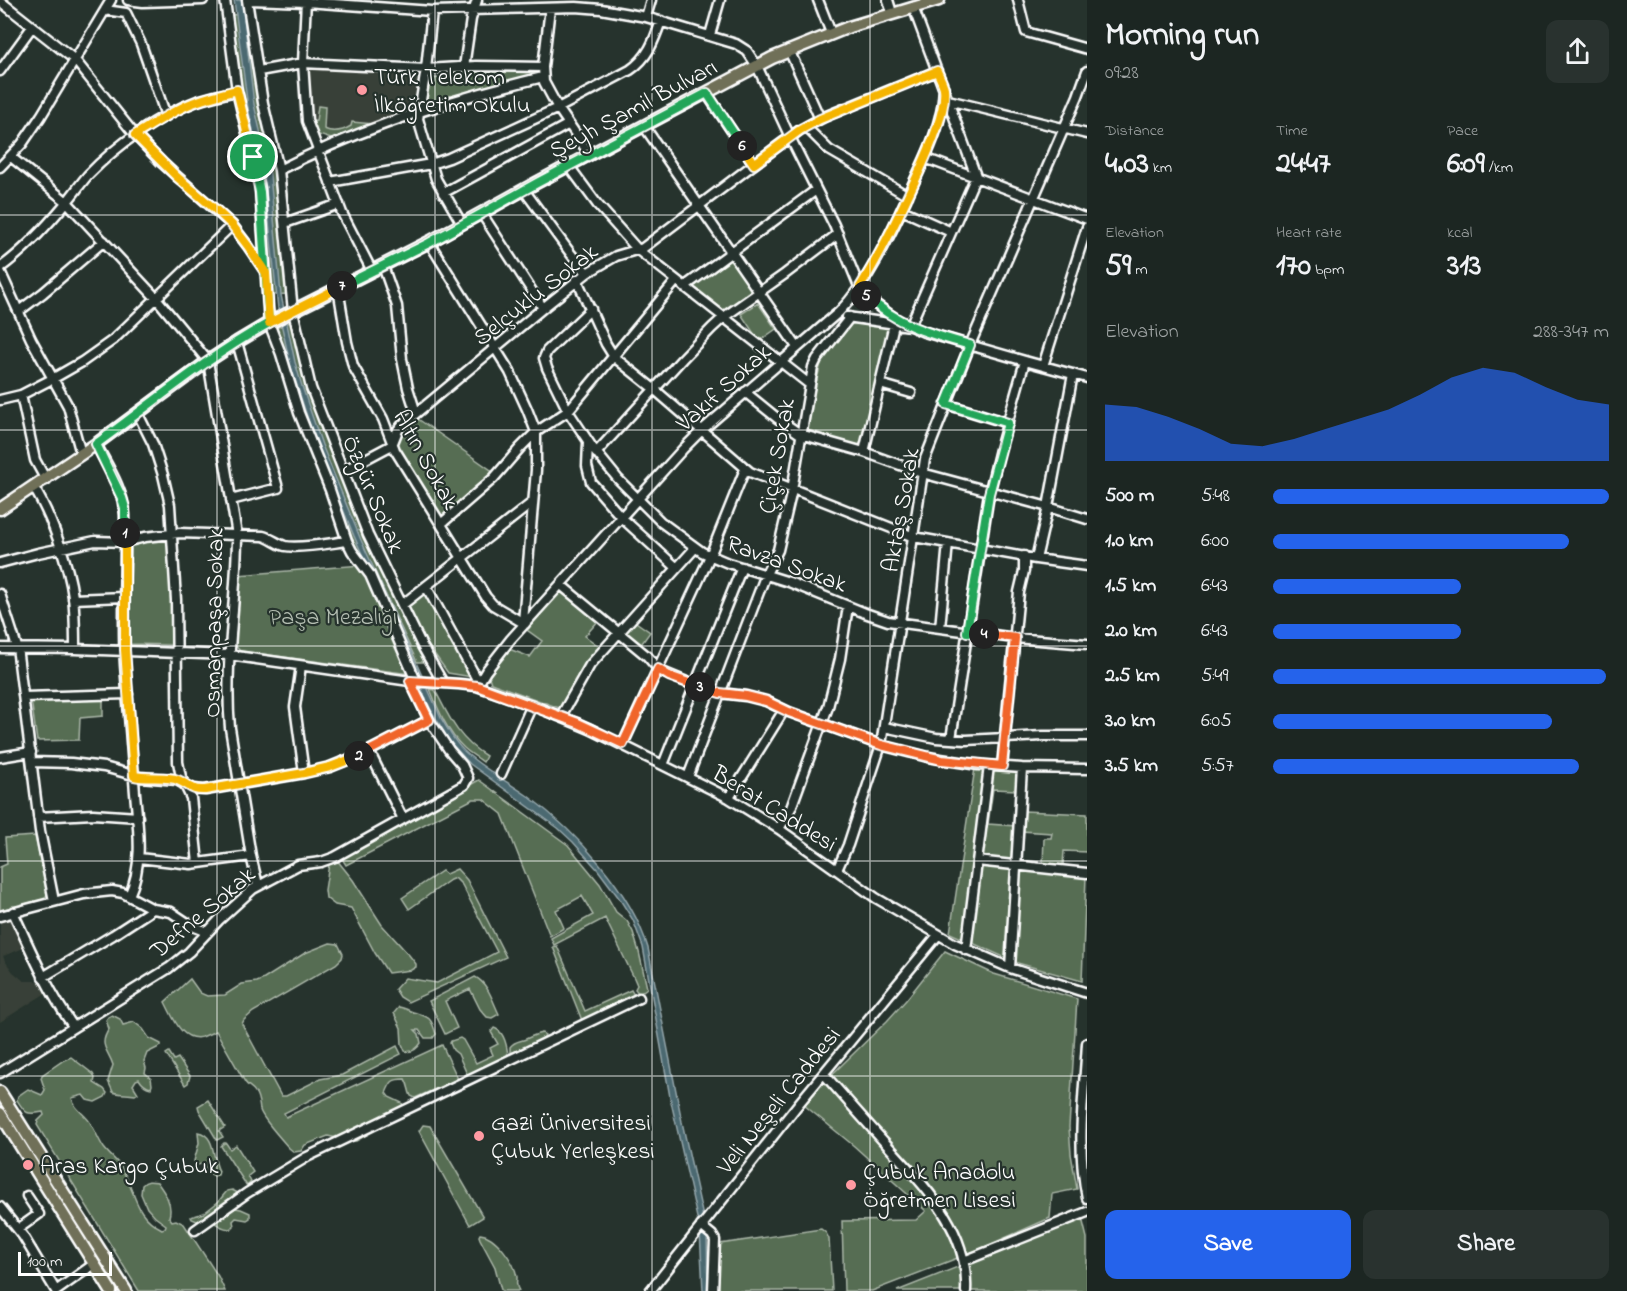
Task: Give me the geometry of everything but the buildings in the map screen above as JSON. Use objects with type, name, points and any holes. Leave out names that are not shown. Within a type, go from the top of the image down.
[{"type":"main road","name":"Şeyh Şamil Bulvarı","points":[[272,322],[429,243],[524,190],[789,50],[831,33],[939,0]]},
{"type":"main road","points":[[0,509],[46,480],[208,361],[272,322]]},
{"type":"main road","points":[[0,1092],[126,1291]]},
{"type":"main road","points":[[0,1113],[111,1291]]},
{"type":"street","points":[[0,167],[11,157],[41,116],[111,0]]},
{"type":"street","points":[[166,116],[141,44],[126,13],[129,0],[143,2],[203,0]]},
{"type":"street","points":[[32,762],[105,767],[134,776],[177,780],[199,790],[304,773],[343,763],[429,720],[370,575],[347,541],[330,490],[298,413],[281,354],[272,322],[259,181],[237,90],[225,0]]},
{"type":"street","points":[[249,0],[306,1],[436,11],[474,10],[522,4],[550,8],[577,4],[646,17],[736,44],[750,55],[757,66],[838,234],[860,287],[886,312],[910,326]]},
{"type":"street","name":"Özgür Sokak","points":[[249,0],[263,104],[279,170],[293,310],[312,394],[368,535],[422,646],[443,682]]},
{"type":"street","points":[[441,0],[436,11],[418,113],[420,129],[431,164],[443,194],[462,224]]},
{"type":"street","points":[[464,67],[477,0]]},
{"type":"street","points":[[646,17],[651,0]]},
{"type":"street","points":[[710,35],[720,0]]},
{"type":"street","points":[[818,0],[831,33]]},
{"type":"street","points":[[888,0],[892,13]]},
{"type":"street","points":[[1018,0],[1026,32],[1087,49]]},
{"type":"street","points":[[306,1],[303,63],[305,113],[309,130],[339,204],[372,271]]},
{"type":"street","points":[[4,4],[75,60],[135,135],[177,177],[232,225],[266,273]]},
{"type":"street","points":[[910,326],[976,176],[913,7]]},
{"type":"street","points":[[550,8],[543,77],[558,108],[590,155]]},
{"type":"street","points":[[105,10],[126,13]]},
{"type":"street","points":[[330,182],[431,164],[558,108],[641,62],[650,49],[661,21]]},
{"type":"street","points":[[0,71],[32,27]]},
{"type":"street","points":[[789,50],[820,119]]},
{"type":"street","points":[[259,71],[303,63],[426,69],[543,67]]},
{"type":"street","name":"Selçuklu Sokak","points":[[343,471],[392,445],[398,430],[416,413],[587,273],[616,256],[638,250],[648,244],[806,126],[937,71]]},
{"type":"street","name":"Aktaş Sokak","points":[[837,870],[848,845],[881,745],[925,459],[970,345],[1087,71]]},
{"type":"street","points":[[279,170],[318,150],[380,126],[477,94],[543,77]]},
{"type":"street","name":"Vakıf Sokak","points":[[478,685],[524,623],[701,431],[846,305],[877,260],[902,210],[940,119],[944,88]]},
{"type":"street","points":[[81,454],[68,406],[31,339],[0,269],[23,250],[88,176],[135,135],[166,116],[199,101],[237,90]]},
{"type":"street","points":[[707,93],[754,164]]},
{"type":"street","points":[[948,100],[1087,134]]},
{"type":"street","points":[[443,194],[569,124]]},
{"type":"street","points":[[644,126],[797,347]]},
{"type":"street","points":[[806,126],[836,155],[908,196]]},
{"type":"street","points":[[11,157],[67,202],[157,299],[208,361]]},
{"type":"street","points":[[925,158],[1087,219]]},
{"type":"street","points":[[569,166],[597,204],[638,250],[809,384]]},
{"type":"street","points":[[524,190],[587,273]]},
{"type":"street","points":[[684,287],[816,190]]},
{"type":"street","points":[[285,223],[339,204]]},
{"type":"street","points":[[902,210],[951,232]]},
{"type":"street","points":[[482,214],[543,308]]},
{"type":"street","points":[[0,400],[21,396],[82,362],[114,340],[232,225]]},
{"type":"street","points":[[1043,366],[1087,226]]},
{"type":"street","points":[[596,453],[682,359],[724,318],[838,234]]},
{"type":"street","points":[[19,311],[104,241]]},
{"type":"street","points":[[429,243],[514,381],[536,432],[537,449],[524,623]]},
{"type":"street","points":[[383,266],[397,306],[402,359],[416,413]]},
{"type":"street","points":[[577,280],[614,357],[755,475],[914,537],[1087,566]]},
{"type":"street","points":[[441,524],[494,478],[536,432],[568,411],[676,281]]},
{"type":"street","name":"Altın Sokak","points":[[338,288],[346,342],[353,366],[383,419],[392,445],[461,560],[489,601],[524,623]]},
{"type":"street","name":"Ravza Sokak","points":[[591,309],[544,355],[547,368],[568,411],[596,453],[638,500],[661,522],[695,548],[710,556],[766,574],[878,618],[899,623],[1015,638],[1087,644]]},
{"type":"street","points":[[830,320],[850,317],[910,326],[1025,362],[1087,378]]},
{"type":"street","name":"Çiçek Sokak","points":[[688,777],[766,574],[778,550],[792,490],[814,363],[850,317]]},
{"type":"street","points":[[864,452],[894,324]]},
{"type":"street","points":[[231,500],[278,488],[237,342]]},
{"type":"street","name":"Osmanpaşa Sokak","points":[[208,361],[237,535],[229,656],[229,716],[250,856],[258,885]]},
{"type":"street","points":[[951,740],[990,492],[1025,362]]},
{"type":"street","points":[[1036,559],[1073,374]]},
{"type":"street","points":[[880,384],[911,393]]},
{"type":"street","points":[[746,392],[777,418],[801,434],[864,452],[922,473],[1087,519]]},
{"type":"street","points":[[21,396],[35,460],[46,480]]},
{"type":"street","points":[[946,404],[1008,423]]},
{"type":"street","points":[[138,414],[153,444],[170,505],[177,653],[178,762],[193,808],[198,863]]},
{"type":"street","points":[[588,443],[587,466],[589,477],[595,487],[622,518],[677,568]]},
{"type":"street","points":[[96,444],[122,498],[125,515],[125,650],[139,858],[129,896]]},
{"type":"street","points":[[623,744],[710,556],[746,469]]},
{"type":"street","points":[[34,488],[42,501],[70,579],[74,598],[75,649]]},
{"type":"street","points":[[402,605],[533,502]]},
{"type":"street","points":[[0,563],[95,541],[125,542],[172,534],[267,537],[285,546],[347,541]]},
{"type":"street","points":[[940,628],[948,543]]},
{"type":"street","points":[[561,716],[590,665],[695,548]]},
{"type":"street","points":[[1002,766],[1003,738],[1019,592],[1024,572],[1024,556]]},
{"type":"street","points":[[663,765],[742,567]]},
{"type":"street","points":[[561,585],[647,656],[658,669],[669,676],[694,685],[720,693],[760,699],[881,745],[942,760],[989,766],[1087,769]]},
{"type":"street","points":[[426,586],[478,685]]},
{"type":"street","points":[[0,594],[17,647],[38,817],[54,901]]},
{"type":"street","points":[[74,598],[124,597]]},
{"type":"street","points":[[780,829],[791,808],[823,724],[834,687],[848,606]]},
{"type":"street","points":[[0,648],[125,650],[229,656],[413,681]]},
{"type":"street","points":[[301,666],[294,707],[304,773]]},
{"type":"street","name":"Berat Caddesi","points":[[413,681],[478,685],[561,716],[623,744],[729,798],[780,829],[876,898],[938,935],[966,950],[1010,968],[1087,993]]},
{"type":"street","points":[[24,697],[128,694]]},
{"type":"street","points":[[501,774],[532,705]]},
{"type":"street","points":[[729,798],[784,710]]},
{"type":"street","name":"Defne Sokak","points":[[0,1073],[73,1026],[158,976],[189,951],[258,885],[298,866],[334,857],[459,788],[467,781],[467,775],[429,720]]},
{"type":"street","points":[[884,728],[951,740],[1087,736]]},
{"type":"street","points":[[369,751],[403,819]]},
{"type":"street","points":[[0,757],[31,752]]},
{"type":"street","points":[[966,950],[989,766]]},
{"type":"street","points":[[1010,968],[1022,768]]},
{"type":"street","points":[[38,817],[93,814],[138,817]]},
{"type":"street","points":[[139,858],[198,863],[250,856]]},
{"type":"street","points":[[977,861],[1087,873]]},
{"type":"street","points":[[0,916],[54,901],[105,891],[118,892],[153,909],[171,912],[192,926],[208,932]]},
{"type":"street","points":[[43,977],[153,909]]},
{"type":"street","points":[[13,912],[43,977],[73,1026]]},
{"type":"street","name":"Veli Neşeli Caddesi","points":[[650,1291],[938,935]]},
{"type":"street","points":[[195,1230],[247,1193],[307,1157],[639,998]]},
{"type":"street","points":[[1087,1043],[1083,1176],[1087,1198]]},
{"type":"street","points":[[824,1074],[936,1201],[954,1229],[960,1245],[966,1275],[966,1291]]},
{"type":"street","points":[[18,1228],[39,1214],[27,1196]]},
{"type":"street","points":[[0,1207],[18,1228],[56,1291],[94,1264]]},
{"type":"street","points":[[964,1261],[1087,1212]]},
{"type":"street","points":[[701,1226],[715,1240],[713,1291]]},
{"type":"shaded area","name":"Türk Telekom İlköğretim Okulu","points":[[308,66],[418,72],[414,107],[387,121],[334,140],[309,122]]},
{"type":"shaded area","points":[[14,918],[24,948],[3,956],[5,961],[24,981],[40,981],[46,993],[0,1022],[0,923]]},
{"type":"green space","points":[[244,14],[249,30],[258,105],[275,178],[287,294],[270,295],[263,200],[244,115],[231,15]]},
{"type":"green space","points":[[538,68],[537,75],[424,107],[427,78],[468,79],[468,69]]},
{"type":"green space","points":[[318,106],[325,107],[324,129],[327,130],[345,129],[351,126],[352,122],[374,124],[334,140],[316,134],[309,122],[316,121]]},
{"type":"green space","points":[[729,257],[753,290],[723,310],[691,285]]},
{"type":"green space","points":[[758,303],[776,329],[759,341],[741,314]]},
{"type":"green space","points":[[292,321],[307,389],[330,451],[363,533],[424,662],[417,662],[370,561],[362,563],[352,545],[291,381],[276,328]]},
{"type":"green space","points":[[852,323],[890,328],[861,447],[807,432],[805,428],[821,363]]},
{"type":"green space","points":[[418,419],[491,470],[492,475],[469,498],[458,503],[442,518],[397,448],[403,431]]},
{"type":"green space","points":[[170,535],[174,645],[129,644],[131,543]]},
{"type":"green space","name":"Paşa Mezalığı","points":[[362,565],[410,674],[240,651],[234,644],[238,575]]},
{"type":"green space","points":[[561,590],[599,620],[585,636],[600,647],[584,669],[562,709],[491,683],[489,677],[509,649],[530,657],[542,641],[527,630]]},
{"type":"green space","points":[[426,592],[472,677],[448,673],[423,638],[407,605]]},
{"type":"green space","points":[[633,620],[650,632],[640,646],[623,632]]},
{"type":"green space","points":[[430,689],[435,690],[461,735],[486,756],[483,762],[458,742],[448,728]]},
{"type":"green space","points":[[103,698],[103,716],[80,718],[79,740],[37,741],[31,699]]},
{"type":"green space","points":[[975,768],[1018,771],[1017,790],[993,789],[988,824],[1016,826],[1006,958],[950,933]]},
{"type":"green space","points":[[479,780],[568,845],[600,884],[616,912],[627,921],[633,932],[647,988],[639,994],[635,989],[637,985],[605,918],[554,945],[551,938],[593,915],[582,896],[556,910],[564,928],[550,936],[502,814],[483,799],[473,799],[346,865],[341,857]]},
{"type":"green space","points":[[1024,811],[1087,814],[1087,852],[1064,851],[1063,865],[1043,864],[1044,838],[1051,838],[1052,833],[1021,831]]},
{"type":"green space","points":[[35,836],[47,894],[45,899],[0,910],[0,867],[7,864],[5,838]]},
{"type":"green space","points":[[337,860],[382,925],[409,955],[416,967],[411,970],[388,973],[351,908],[335,905],[326,898],[329,864]]},
{"type":"green space","points":[[1020,868],[1086,876],[1082,981],[1014,962]]},
{"type":"green space","points":[[457,869],[467,880],[506,957],[408,1002],[400,997],[395,989],[405,978],[437,983],[497,952],[462,885],[455,878],[409,909],[402,898],[442,871],[446,874]]},
{"type":"green space","points":[[330,943],[338,944],[343,954],[336,964],[253,1012],[242,1024],[281,1096],[286,1096],[320,1079],[342,1075],[397,1046],[401,1054],[284,1113],[286,1117],[442,1045],[458,1079],[415,1098],[411,1096],[405,1079],[395,1080],[386,1093],[389,1097],[402,1103],[406,1113],[356,1141],[328,1136],[305,1145],[301,1151],[294,1152],[264,1118],[256,1094],[245,1082],[216,1031],[202,1037],[188,1036],[179,1027],[165,1002],[190,979],[200,993],[207,996],[225,995],[242,984],[264,979],[305,953]]},
{"type":"green space","points":[[557,946],[585,1011],[631,990],[635,997],[583,1023],[553,947]]},
{"type":"green space","points":[[945,951],[994,974],[1077,999],[1069,1127],[1077,1189],[1052,1194],[1050,1218],[973,1252],[872,1291],[844,1291],[842,1221],[916,1220],[926,1211],[854,1146],[804,1105],[813,1093],[887,1021]]},
{"type":"green space","points":[[475,977],[487,988],[499,1014],[492,1018],[487,1017],[480,1009],[470,989],[445,1001],[457,1028],[445,1034],[429,1001]]},
{"type":"green space","points":[[399,1007],[429,1018],[436,1034],[433,1038],[425,1038],[419,1030],[415,1030],[419,1034],[421,1043],[414,1050],[405,1051],[401,1028],[394,1013]]},
{"type":"green space","points":[[112,1015],[120,1019],[123,1025],[134,1022],[149,1038],[161,1044],[147,1053],[144,1061],[145,1073],[151,1078],[151,1088],[139,1079],[136,1080],[133,1085],[138,1093],[135,1095],[113,1092],[108,1081],[113,1065],[104,1040],[109,1029],[106,1020]]},
{"type":"green space","points":[[494,1028],[503,1036],[508,1056],[467,1074],[458,1054],[453,1050],[451,1041],[460,1038],[463,1040],[476,1063],[493,1055],[490,1048],[498,1044],[491,1032]]},
{"type":"green space","points":[[542,1033],[545,1035],[534,1046],[520,1052],[510,1052],[510,1047],[514,1043]]},
{"type":"green space","points":[[169,1052],[174,1060],[178,1058],[190,1076],[185,1085],[166,1054]]},
{"type":"green space","points":[[71,1057],[93,1074],[94,1083],[107,1093],[105,1097],[95,1102],[87,1100],[83,1095],[72,1098],[75,1106],[89,1121],[104,1148],[120,1166],[141,1210],[153,1223],[162,1229],[165,1228],[166,1225],[147,1208],[141,1194],[144,1183],[157,1182],[169,1203],[169,1217],[172,1221],[176,1220],[184,1224],[218,1276],[225,1291],[139,1291],[37,1125],[44,1115],[43,1112],[27,1112],[17,1100],[18,1096],[28,1089],[42,1095],[45,1090],[42,1075]]},
{"type":"green space","points":[[208,1100],[225,1127],[219,1131],[223,1137],[217,1140],[198,1106]]},
{"type":"green space","points":[[423,1125],[430,1126],[483,1217],[470,1225],[419,1131]]},
{"type":"green space","points":[[198,1132],[204,1134],[211,1142],[219,1171],[218,1175],[214,1176],[203,1164],[196,1165],[194,1161],[199,1143]]},
{"type":"green space","points":[[224,1143],[230,1149],[236,1145],[253,1172],[248,1176],[251,1182],[247,1186],[221,1146]]},
{"type":"green space","points":[[232,1190],[240,1194],[229,1207],[250,1213],[250,1218],[247,1220],[236,1218],[231,1229],[209,1218],[197,1221],[192,1219],[191,1217],[204,1213],[227,1191]]},
{"type":"green space","points":[[1082,1218],[1087,1238],[1087,1291],[897,1291]]},
{"type":"green space","points":[[821,1229],[829,1239],[832,1291],[717,1291],[720,1244]]},
{"type":"green space","points":[[480,1234],[492,1239],[509,1258],[517,1277],[519,1291],[501,1290],[495,1267],[480,1239]]},
{"type":"water","points":[[234,0],[242,0],[254,104],[270,174],[281,295],[295,362],[322,445],[361,540],[441,718],[454,740],[479,764],[546,810],[583,845],[615,884],[640,926],[648,948],[707,1235],[708,1291],[703,1291],[700,1231],[670,1097],[643,947],[633,920],[598,870],[573,842],[558,828],[470,764],[450,742],[431,710],[354,536],[315,441],[290,364],[278,309],[265,182],[248,108]]},
{"type":"place","name":"Türk Telekom İlköğretim Okulu","points":[[362,90]]},
{"type":"place","name":"Gazi Üniversitesi Çubuk Yerleşkesi","points":[[479,1136]]},
{"type":"place","name":"Aras Kargo Çubuk","points":[[28,1165]]},
{"type":"place","name":"Çubuk Anadolu Öğretmen Lisesi","points":[[851,1185]]},
{"type":"route","points":[[253,157],[237,90],[183,107],[135,135],[177,177],[232,225],[248,246],[266,273],[269,323],[429,243],[707,93],[754,164],[800,130],[820,119],[937,71],[944,88],[940,119],[902,210],[877,260],[860,287],[874,303],[897,320],[924,332],[970,345],[946,404],[1008,423],[989,494],[967,632],[1015,638],[1003,738],[1002,766],[942,760],[881,745],[789,712],[766,701],[720,693],[669,676],[658,669],[623,744],[578,723],[477,686],[410,681],[429,720],[343,763],[304,773],[205,790],[185,785],[177,780],[134,776],[125,667],[125,508],[110,469],[96,444],[195,370],[269,323],[268,317],[266,273],[259,181],[253,157]]}]
